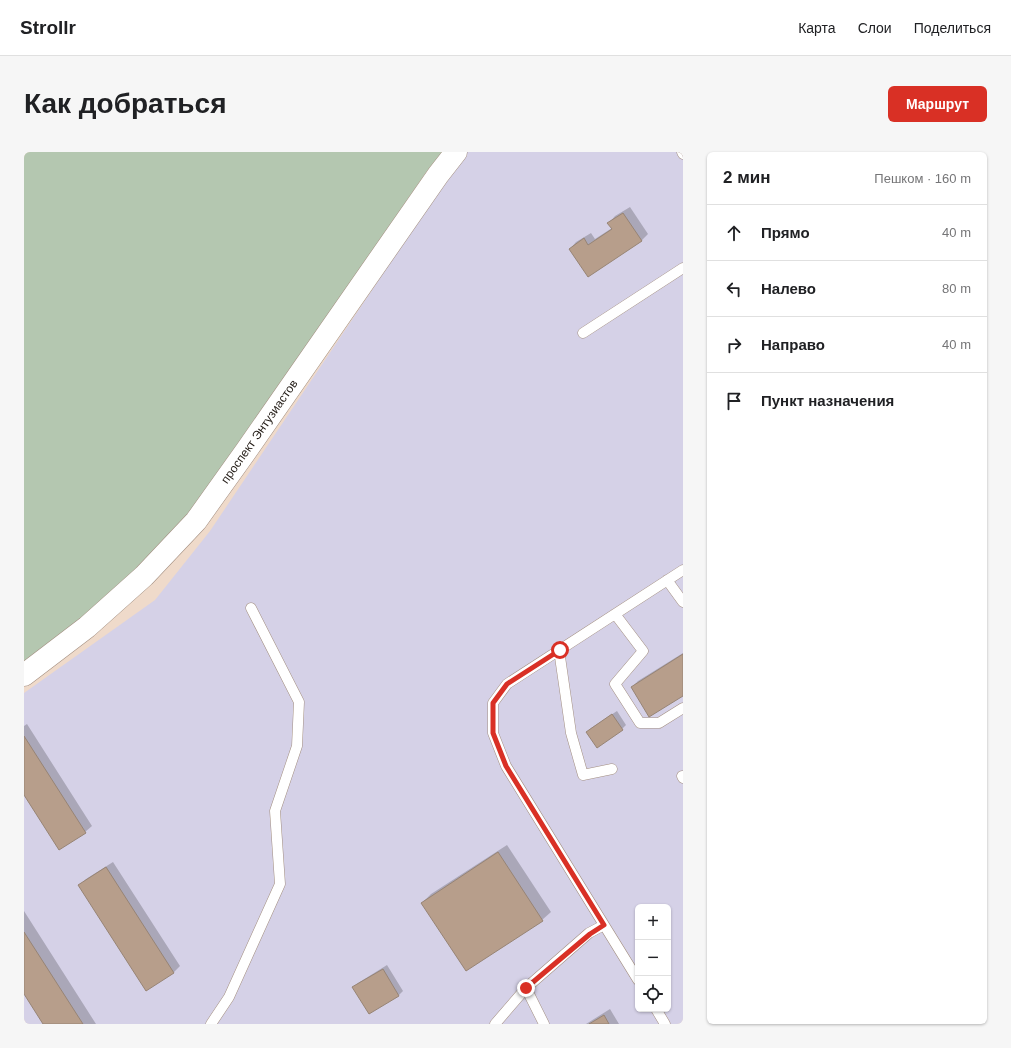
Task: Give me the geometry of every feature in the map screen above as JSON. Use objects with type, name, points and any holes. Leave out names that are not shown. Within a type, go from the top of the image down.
[{"type":"street","name":"проспект Энтузиастов","points":[[24,675],[93,622],[144,576],[196,521],[438,175],[456,152]]},
{"type":"lane","points":[[583,333],[683,268]]},
{"type":"lane","points":[[636,976],[506,766],[493,733],[493,703],[507,684],[683,570]]},
{"type":"lane","points":[[667,580],[683,602]]},
{"type":"lane","points":[[211,1024],[229,997],[280,884],[275,811],[297,746],[299,702],[251,608]]},
{"type":"lane","points":[[615,614],[643,651],[615,684],[640,723],[659,724],[683,708]]},
{"type":"lane","points":[[560,650],[571,733],[583,775],[612,769]]},
{"type":"lane","points":[[495,1024],[526,988],[590,934],[604,925]]},
{"type":"lane","points":[[526,988],[544,1024]]},
{"type":"lane","points":[[658,1012],[665,1024]]},
{"type":"shaded area","points":[[467,152],[683,152],[683,1024],[24,1024],[24,693],[155,600],[210,531],[446,180]]},
{"type":"green space","points":[[24,152],[442,152],[427,171],[188,516],[137,571],[79,621],[24,663]]},
{"type":"building","points":[[623,213],[642,241],[588,277],[569,249],[584,238],[588,245],[612,229],[607,223]]},
{"type":"building","points":[[683,654],[683,696],[649,717],[631,687]]},
{"type":"building","points":[[612,714],[623,730],[597,748],[586,732]]},
{"type":"building","points":[[24,736],[86,833],[59,850],[24,795]]},
{"type":"building","points":[[498,852],[543,921],[466,971],[421,903]]},
{"type":"building","points":[[106,867],[174,973],[146,991],[78,885]]},
{"type":"building","points":[[24,932],[83,1024],[43,1024],[24,994]]},
{"type":"building","points":[[383,969],[399,996],[369,1014],[352,987]]},
{"type":"building","points":[[604,1015],[609,1024],[589,1024]]},
{"type":"route","points":[[526,988],[590,934],[604,925],[506,766],[493,733],[493,703],[507,684],[560,650]]}]
